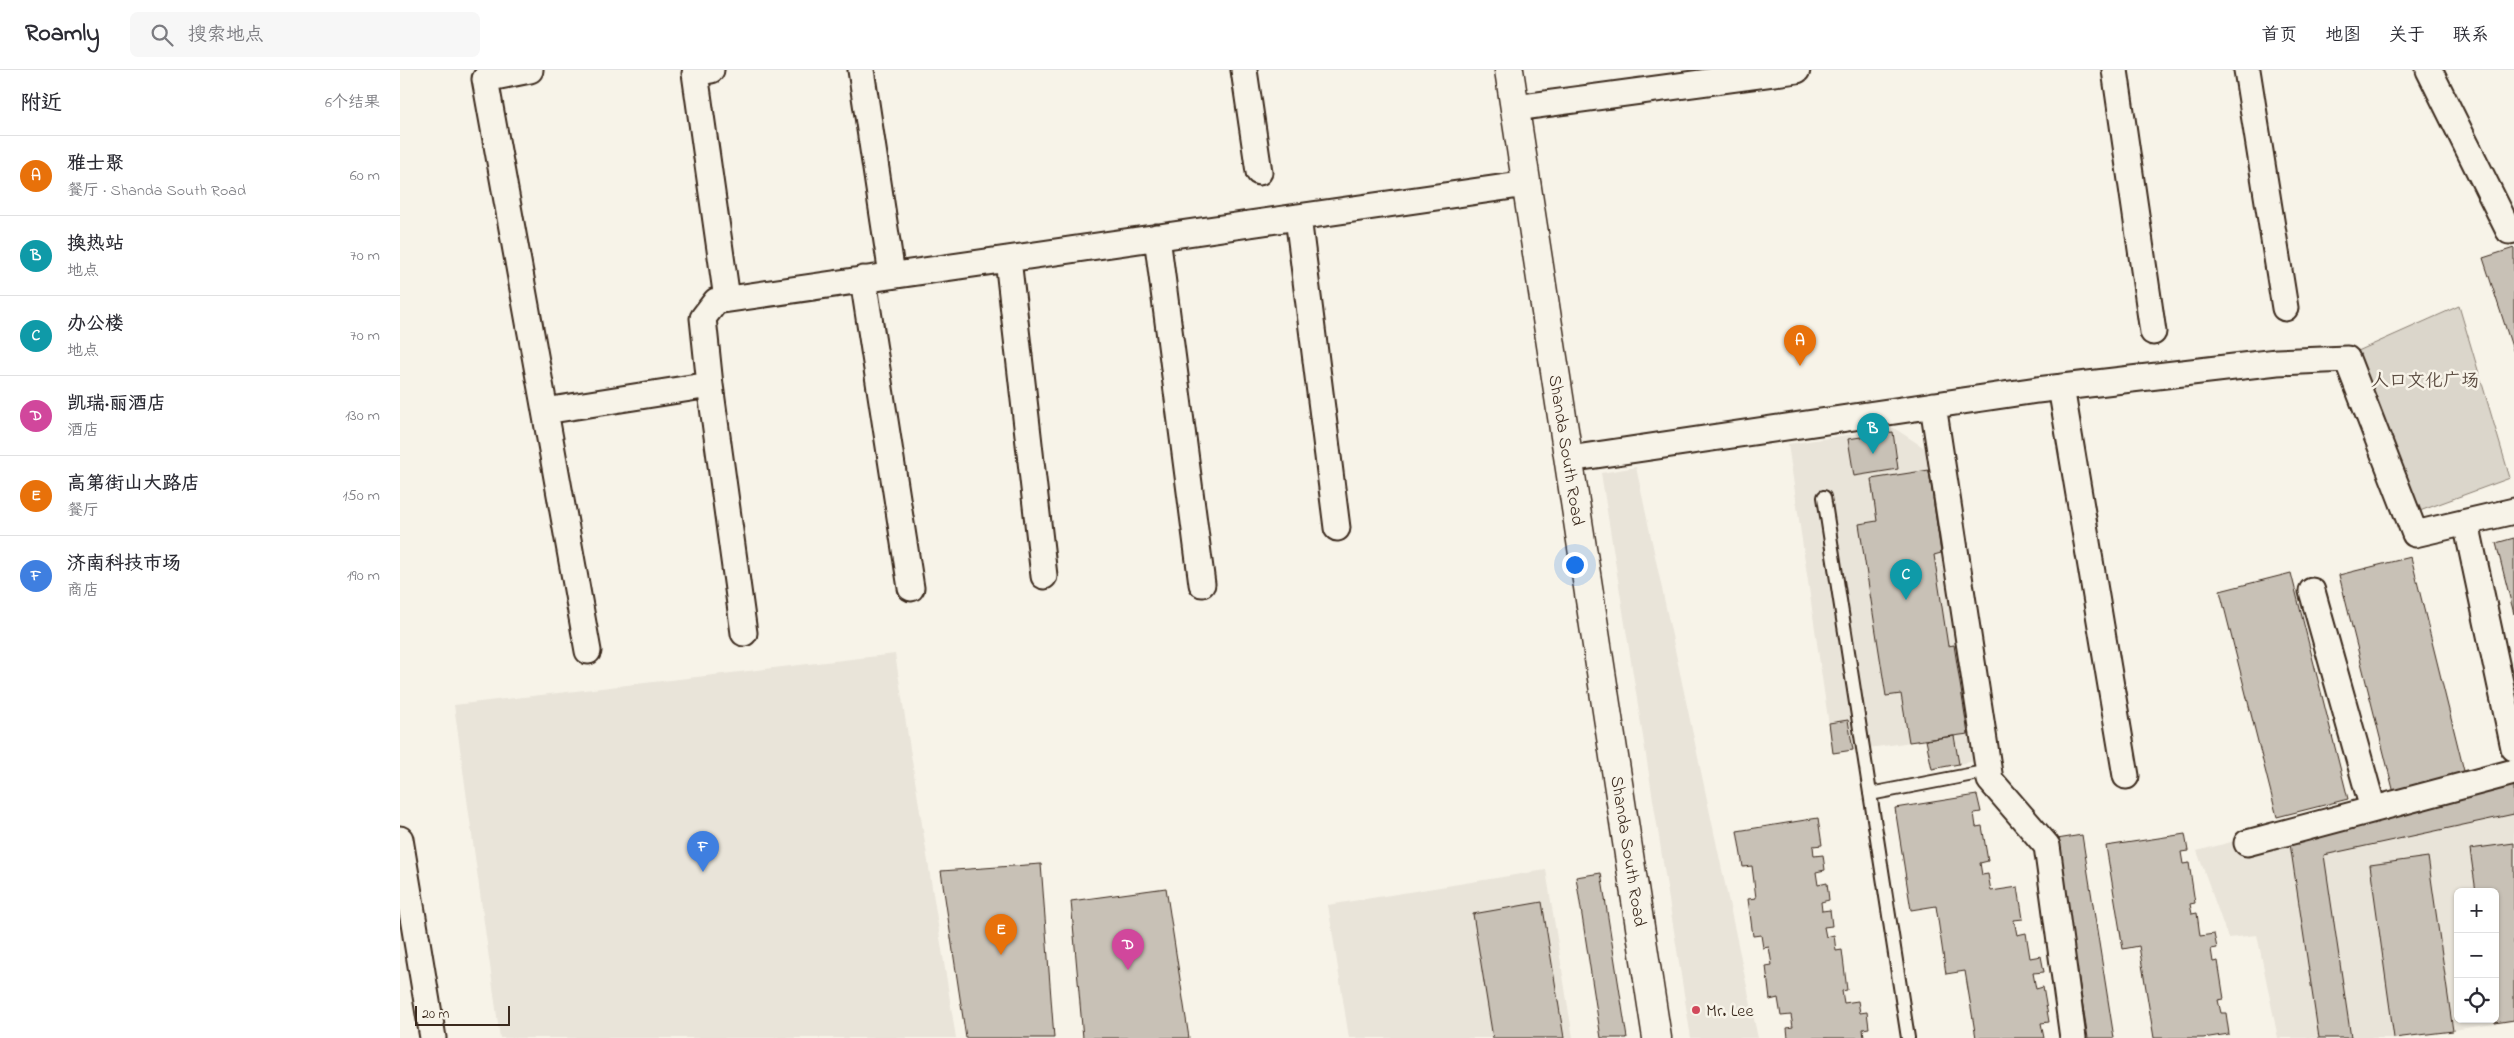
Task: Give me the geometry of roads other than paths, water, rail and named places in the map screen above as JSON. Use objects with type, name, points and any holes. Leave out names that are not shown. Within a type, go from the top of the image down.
[{"type":"main road","name":"Shanda South Road","points":[[1509,70],[1657,1038]]},
{"type":"street","points":[[530,70],[485,79],[588,652]]},
{"type":"street","points":[[711,70],[695,73],[727,299]]},
{"type":"street","points":[[861,70],[892,275]]},
{"type":"street","points":[[1244,70],[1259,172]]},
{"type":"street","points":[[1515,108],[1797,70]]},
{"type":"street","points":[[2115,70],[2153,332]]},
{"type":"street","points":[[2247,70],[2285,308]]},
{"type":"street","points":[[2429,70],[2509,231],[2514,230]]},
{"type":"street","points":[[744,633],[710,385],[703,318],[716,301],[1527,184]]},
{"type":"street","points":[[1298,216],[1338,528]]},
{"type":"street","points":[[1157,237],[1202,584]]},
{"type":"street","points":[[1008,259],[1044,576]]},
{"type":"street","points":[[863,279],[911,588]]},
{"type":"street","points":[[1569,459],[2061,387],[2277,362],[2347,359],[2415,534],[2514,511]]},
{"type":"street","points":[[545,411],[710,385]]},
{"type":"street","points":[[2061,387],[2126,776]]},
{"type":"street","points":[[1933,405],[1990,780],[2047,846],[2073,1038]]},
{"type":"street","points":[[2468,532],[2514,748]]},
{"type":"street","points":[[2312,591],[2373,809]]},
{"type":"street","points":[[2247,843],[2514,772]]},
{"type":"street","points":[[400,840],[433,1038]]},
{"type":"lane","points":[[1824,498],[1908,1038]]},
{"type":"lane","points":[[1870,794],[1989,771]]},
{"type":"place","name":"雅士聚","points":[[1800,366]]},
{"type":"place","name":"换热站","points":[[1873,454]]},
{"type":"place","name":"办公楼","points":[[1906,600]]},
{"type":"place","name":"济南科技市场","points":[[703,872]]},
{"type":"place","name":"高第街山大路店","points":[[1001,955]]},
{"type":"place","name":"凯瑞·丽酒店","points":[[1128,970]]},
{"type":"place","name":"Mr. Lee","points":[[1696,1010]]},
{"type":"park label","name":"人口文化广场","points":[[2425,380]]}]
